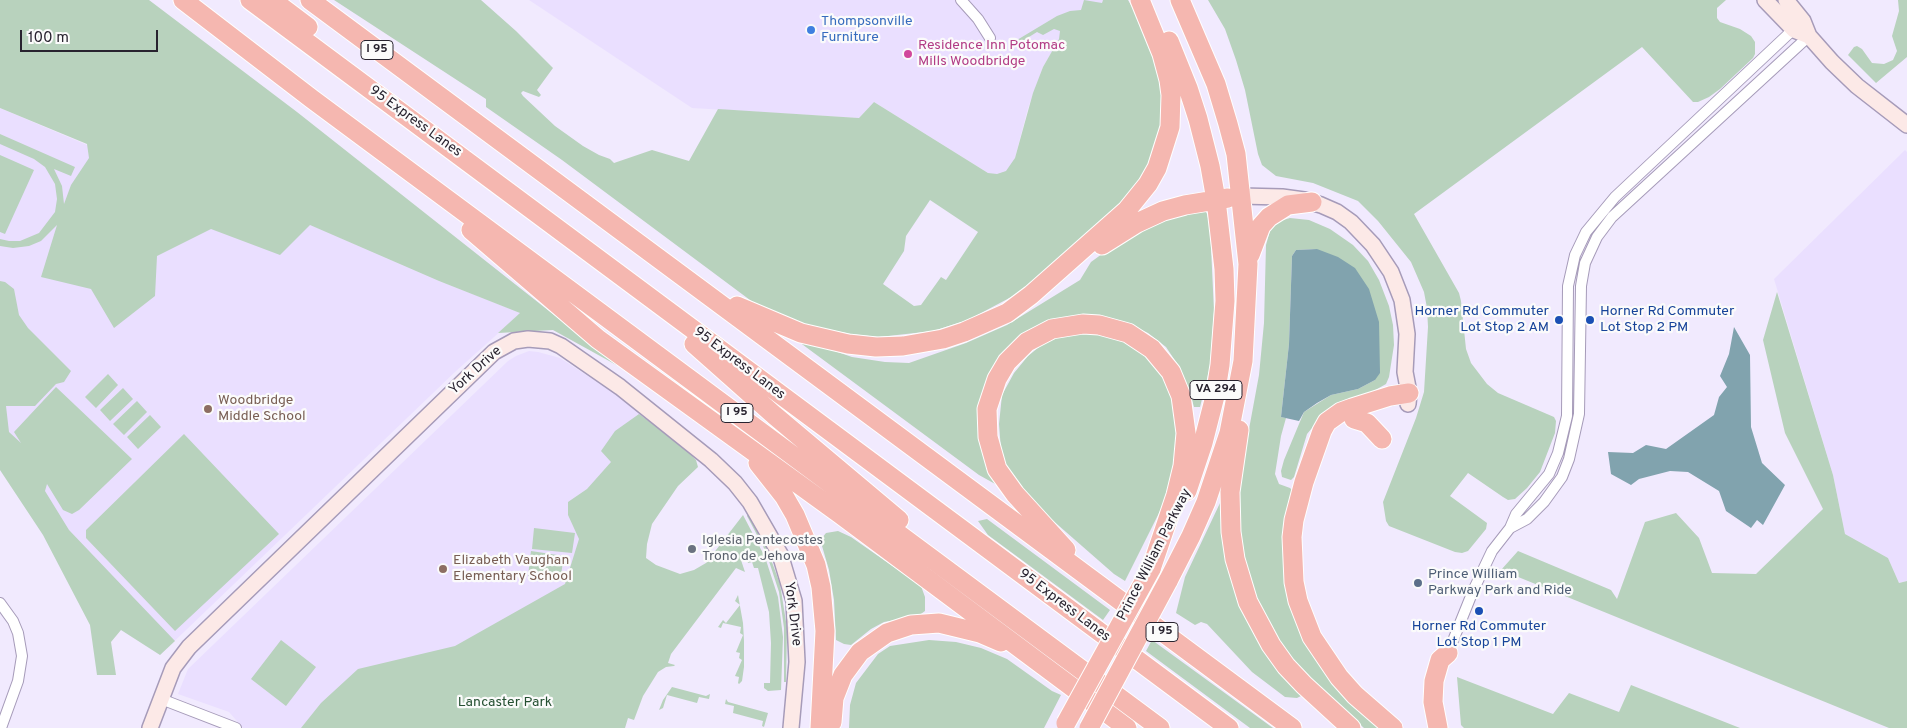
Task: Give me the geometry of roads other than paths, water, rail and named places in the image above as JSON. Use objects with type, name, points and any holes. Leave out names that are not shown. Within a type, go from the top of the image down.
[{"type":"highway","name":"I 95","points":[[183,0],[312,99],[1160,728]]},
{"type":"highway","name":"95 Express Lanes","points":[[250,0],[1228,728]]},
{"type":"highway","points":[[272,0],[344,54],[476,167]]},
{"type":"highway","name":"I 95","points":[[310,0],[1292,728]]},
{"type":"highway","points":[[1031,295],[1127,210],[1148,184],[1164,151],[1170,127],[1169,80],[1162,54],[1140,0]]},
{"type":"highway","name":"Prince William Parkway","points":[[1064,726],[1176,518],[1190,484],[1203,443],[1215,396],[1220,365],[1225,301],[1224,269],[1216,200],[1198,120],[1188,88],[1173,50],[1149,0]]},
{"type":"highway","name":"Prince William Parkway","points":[[1089,728],[1168,582],[1206,502],[1229,433],[1243,361],[1248,264],[1236,154],[1221,100],[1202,48],[1180,0]]},
{"type":"highway","points":[[312,99],[364,145],[431,196],[598,339],[869,535],[1127,728]]},
{"type":"highway","points":[[718,301],[745,308],[773,323],[801,334],[848,344],[876,346],[921,344],[964,332],[1007,313],[1112,239],[1150,216],[1185,205],[1241,196]]},
{"type":"highway","points":[[1248,264],[1257,235],[1269,217],[1288,205],[1312,202]]},
{"type":"highway","points":[[606,264],[774,415],[1053,648]]},
{"type":"highway","points":[[1093,581],[1005,482],[997,469],[988,437],[986,423],[990,395],[1007,362],[1035,338],[1052,329],[1068,326],[1099,325],[1128,333],[1146,344],[1162,360],[1178,385],[1186,433],[1183,466],[1176,495],[1150,569]]},
{"type":"highway","points":[[1243,361],[1242,410],[1230,492],[1235,559],[1241,581],[1258,622],[1286,666],[1304,686],[1351,728]]},
{"type":"highway","points":[[1317,445],[1342,424],[1402,400]]},
{"type":"highway","points":[[1393,728],[1354,695],[1339,678],[1312,637],[1298,601],[1292,562],[1292,537],[1298,502],[1317,445],[1322,431],[1333,417],[1352,408],[1402,400]]},
{"type":"highway","points":[[701,413],[754,459],[769,475],[796,515],[808,543],[816,565],[823,606],[824,645],[820,728]]},
{"type":"highway","points":[[1354,418],[1367,423],[1382,440]]},
{"type":"highway","points":[[832,728],[834,698],[842,675],[850,663],[875,640],[887,633],[911,624],[939,623],[980,633],[1001,642],[1058,676]]},
{"type":"highway","points":[[1438,728],[1433,702],[1434,681],[1440,660],[1448,652]]},
{"type":"highway","points":[[1448,652],[1448,663],[1442,689],[1442,706],[1448,728]]},
{"type":"street","points":[[961,0],[978,19],[990,38]]},
{"type":"street","points":[[1765,0],[1798,25],[1857,86],[1907,125]]},
{"type":"street","points":[[1786,0],[1798,25]]},
{"type":"street","points":[[1448,652],[1488,559],[1501,538],[1510,528],[1516,514],[1549,474],[1558,453],[1566,426],[1568,398],[1568,286],[1575,255],[1586,232],[1615,198],[1798,25]]},
{"type":"street","points":[[1510,528],[1527,519],[1551,494],[1566,468],[1573,447],[1580,414],[1581,286],[1585,263],[1597,237],[1612,217],[1809,36]]},
{"type":"street","points":[[1241,196],[1282,197],[1312,202],[1337,212],[1351,222],[1373,244],[1391,272],[1402,300],[1405,314],[1407,334],[1402,400]]},
{"type":"street","name":"York Drive","points":[[150,728],[173,668],[189,647],[482,364],[504,346],[528,339],[539,339],[561,346],[620,387],[711,460],[735,484],[763,522],[780,554],[794,602],[797,662],[791,728]]},
{"type":"street","points":[[0,603],[13,621],[18,633],[22,656],[18,681],[1,728]]},
{"type":"street","points":[[161,699],[236,728]]},
{"type":"water","points":[[1317,249],[1338,257],[1355,268],[1369,289],[1379,322],[1380,373],[1375,380],[1358,389],[1331,395],[1317,403],[1304,412],[1299,421],[1281,417],[1289,344],[1292,256],[1296,250]]},
{"type":"water","points":[[1734,327],[1750,355],[1751,427],[1762,463],[1785,485],[1763,525],[1757,520],[1751,528],[1726,511],[1719,491],[1688,472],[1670,471],[1639,479],[1631,485],[1611,474],[1608,452],[1633,453],[1646,445],[1666,449],[1714,415],[1719,397],[1727,387],[1720,376],[1729,354]]},
{"type":"place","name":"Thompsonville Furniture","points":[[811,30]]},
{"type":"place","name":"Residence Inn Potomac Mills Woodbridge","points":[[908,54]]},
{"type":"place","name":"Horner Rd Commuter Lot Stop 2 AM","points":[[1559,320]]},
{"type":"place","name":"Horner Rd Commuter Lot Stop 2 PM","points":[[1590,320]]},
{"type":"place","name":"Woodbridge Middle School","points":[[208,409]]},
{"type":"place","name":"Iglesia Pentecostes Trono de Jehova","points":[[692,549]]},
{"type":"place","name":"Elizabeth Vaughan Elementary School","points":[[443,569]]},
{"type":"place","name":"Prince William Parkway Park and Ride","points":[[1418,583]]},
{"type":"place","name":"Horner Rd Commuter Lot Stop 1 PM","points":[[1479,611]]},
{"type":"park label","name":"Lancaster Park","points":[[505,703]]}]
